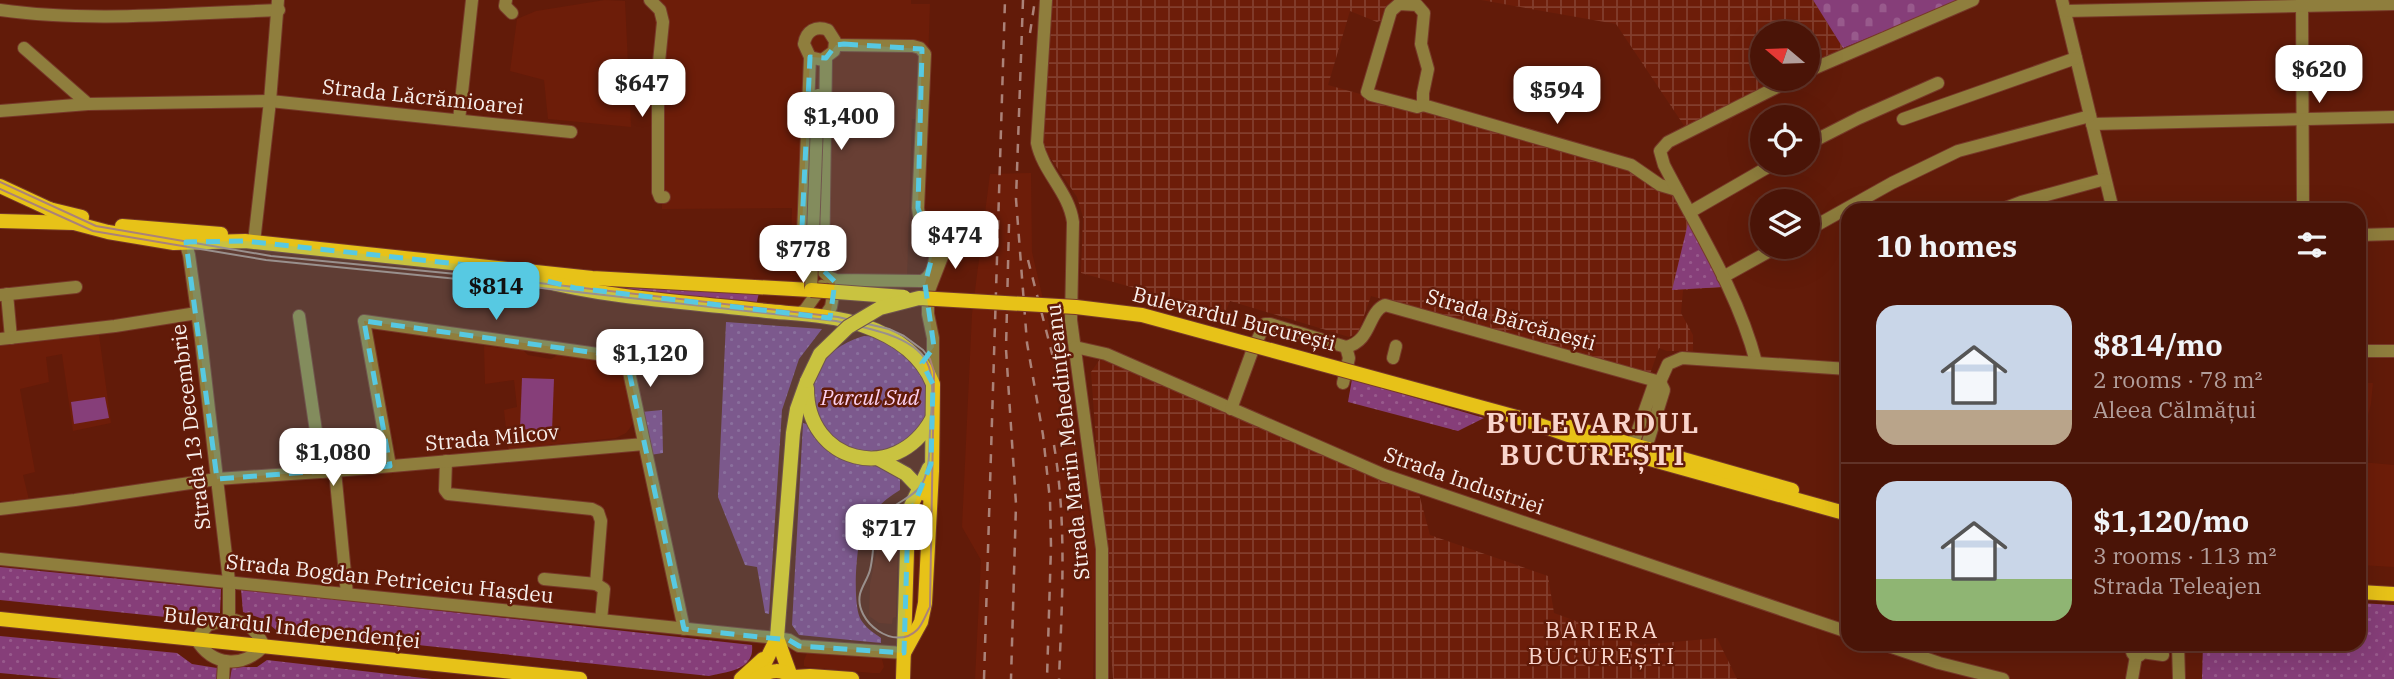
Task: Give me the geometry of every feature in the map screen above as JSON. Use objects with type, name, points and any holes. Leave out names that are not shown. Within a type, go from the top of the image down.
[{"type":"main road","points":[[0,186],[74,223]]},
{"type":"main road","points":[[49,209],[184,237],[553,274],[616,287],[798,314],[831,314],[897,342],[924,366],[933,384],[925,603],[920,622],[904,653]]},
{"type":"main road","points":[[0,221],[74,223],[108,232],[174,243],[184,237]]},
{"type":"main road","points":[[495,268],[564,286],[923,290]]},
{"type":"main road","name":"Bulevardul București","points":[[757,678],[776,638],[793,433],[807,381],[820,354],[848,327],[880,308],[923,290],[1142,315],[1520,418],[1619,451],[1841,512]]},
{"type":"main road","points":[[807,381],[808,405],[813,420],[827,439],[839,449],[861,458],[879,459],[906,474],[930,501]]},
{"type":"main road","points":[[879,459],[914,442],[932,418]]},
{"type":"main road","name":"Bulevardul București","points":[[1520,418],[1558,424],[1841,502]]},
{"type":"main road","points":[[903,679],[908,519],[911,506],[931,464]]},
{"type":"main road","points":[[2366,592],[2394,594]]},
{"type":"main road","name":"Bulevardul Independenței","points":[[0,619],[580,679]]},
{"type":"main road","points":[[741,679],[759,664],[776,638]]},
{"type":"main road","name":"Bulevardul București","points":[[776,638],[793,677]]},
{"type":"main road","points":[[757,678],[776,671],[793,677],[852,679]]},
{"type":"street","points":[[30,0],[30,14]]},
{"type":"street","points":[[459,120],[472,0]]},
{"type":"street","points":[[506,0],[505,6],[512,13]]},
{"type":"street","points":[[650,0],[660,10],[663,22],[658,72],[658,192],[660,197],[664,197]]},
{"type":"street","name":"Strada Marin Mehedințeanu","points":[[1046,0],[1037,143],[1045,163],[1070,206],[1074,231],[1070,320],[1102,549],[1102,679]]},
{"type":"street","points":[[1820,66],[1973,0]]},
{"type":"street","points":[[2111,203],[2063,5],[2302,2],[2394,4]]},
{"type":"street","points":[[2302,2],[2303,203]]},
{"type":"street","points":[[1423,105],[1427,72],[1421,44],[1424,13],[1417,5],[1399,4],[1391,11],[1367,92],[1370,95],[1412,107],[1423,105],[1631,165],[1660,185],[1677,190]]},
{"type":"street","points":[[0,10],[82,16],[278,5],[270,101],[250,242]]},
{"type":"street","points":[[811,290],[818,58],[804,44],[807,34],[821,28],[828,30],[836,45],[831,54],[818,58]]},
{"type":"street","points":[[836,45],[913,46],[926,54],[920,184],[934,232],[944,243],[949,239]]},
{"type":"street","points":[[23,48],[88,104]]},
{"type":"street","points":[[818,58],[802,227],[829,275],[831,314]]},
{"type":"street","points":[[818,58],[812,243],[803,264],[829,275],[923,290]]},
{"type":"street","points":[[1903,119],[2076,58]]},
{"type":"street","points":[[1820,138],[1859,117],[1938,83]]},
{"type":"street","points":[[1756,362],[1748,331],[1723,277],[1661,157],[1663,146],[1710,119],[1768,91]]},
{"type":"street","name":"Strada Lăcrămioarei","points":[[0,111],[88,104],[270,101],[572,132]]},
{"type":"street","points":[[1856,203],[1958,151],[2091,120],[2394,117]]},
{"type":"street","points":[[1689,212],[1754,175]]},
{"type":"street","points":[[2018,203],[2105,179]]},
{"type":"street","points":[[1820,223],[1841,212]]},
{"type":"street","points":[[923,290],[949,239],[952,231],[949,225],[942,221],[934,232],[931,274],[923,290],[934,348],[933,384]]},
{"type":"street","points":[[2366,234],[2394,234]]},
{"type":"street","name":"Strada 13 Decembrie","points":[[184,237],[197,313],[217,479],[229,581],[229,619]]},
{"type":"street","points":[[1723,277],[1755,259]]},
{"type":"street","points":[[798,314],[810,304],[829,275]]},
{"type":"street","points":[[76,287],[3,295],[6,338],[115,326],[197,313]]},
{"type":"street","name":"Strada Bărcănești","points":[[1346,347],[1359,342],[1380,307],[1385,305],[1661,382]]},
{"type":"street","points":[[299,316],[329,472],[347,594]]},
{"type":"street","points":[[390,467],[364,321],[626,358],[684,629]]},
{"type":"street","points":[[1231,409],[1265,324],[1346,347],[1349,358],[1343,383]]},
{"type":"street","points":[[897,342],[921,356],[929,355],[934,348]]},
{"type":"street","name":"Strada Industriei","points":[[1075,347],[1098,351],[1384,475],[1841,630]]},
{"type":"street","points":[[2366,351],[2394,351]]},
{"type":"street","points":[[1640,446],[1664,390],[1661,382],[1663,371],[1668,364],[1682,358],[1841,368]]},
{"type":"street","name":"Strada Milcov","points":[[0,509],[217,479],[329,472],[644,444]]},
{"type":"street","points":[[446,461],[445,490],[448,494],[592,509],[598,512],[601,521],[596,584]]},
{"type":"street","name":"Strada Bogdan Petriceicu Hașdeu","points":[[0,559],[776,638],[789,640],[799,646],[904,653]]},
{"type":"street","points":[[544,579],[596,584],[604,589],[601,620]]},
{"type":"street","points":[[229,619],[248,624],[255,630],[264,646],[248,659],[224,662],[207,654],[196,639],[208,625],[229,619]]},
{"type":"street","points":[[1902,651],[1971,676],[2003,679]]},
{"type":"street","points":[[2132,679],[2138,651]]},
{"type":"street","points":[[2143,651],[2163,655]]},
{"type":"street","points":[[2178,651],[2179,679]]},
{"type":"street","points":[[223,679],[224,662]]},
{"type":"highlighted area","points":[[844,44],[922,49],[918,208],[929,239],[936,242],[925,284],[934,347],[922,363],[933,384],[931,464],[908,519],[904,653],[799,646],[789,640],[684,629],[626,357],[364,321],[390,466],[217,479],[186,242],[245,241],[495,268],[575,288],[830,318],[835,282],[823,270],[823,242],[807,236],[802,227],[810,57],[826,58],[836,45]]},
{"type":"shaded area","points":[[605,0],[625,1],[631,127],[548,119],[544,80],[510,71],[517,19],[536,11]]},
{"type":"shaded area","points":[[647,0],[911,0],[911,4],[930,4],[926,119],[912,119],[907,279],[790,275],[792,208],[662,209],[655,17]]},
{"type":"shaded area","points":[[1048,0],[1392,0],[1387,18],[1377,22],[1350,11],[1328,85],[1633,170],[1650,179],[1648,186],[1675,194],[1722,287],[1683,290],[1681,313],[1693,335],[1693,351],[1667,351],[1659,348],[1650,374],[1371,296],[1358,333],[1349,337],[1230,301],[1225,313],[1081,273],[1083,217],[1077,197],[1043,147]]},
{"type":"shaded area","points":[[1481,0],[1813,0],[1843,48],[1820,60],[1820,21],[1750,21],[1750,91],[1758,91],[1685,127],[1616,24]]},
{"type":"shaded area","points":[[1031,173],[1032,252],[1077,444],[1096,556],[1093,679],[975,679],[981,560],[962,527],[972,314],[990,174]]},
{"type":"shaded area","points":[[99,335],[111,423],[73,431],[62,354],[46,357],[49,382],[20,389],[35,472],[23,475],[29,500],[0,501],[0,346]]},
{"type":"shaded area","points":[[484,346],[523,350],[528,355],[551,359],[561,353],[622,363],[633,424],[626,433],[616,438],[508,449],[504,410],[517,407],[514,380],[485,384]]},
{"type":"shaded area","points":[[1100,359],[1419,494],[1430,535],[1548,576],[1554,613],[1641,645],[1717,638],[1737,679],[1113,679],[1091,372]]},
{"type":"shaded area","points":[[2366,383],[2373,383],[2366,423]]},
{"type":"shaded area","points":[[2366,430],[2370,430],[2368,452]]},
{"type":"shaded area","points":[[2366,462],[2394,465],[2394,567],[2366,565]]},
{"type":"shaded area","points":[[899,508],[896,617],[893,618],[892,624],[879,623],[869,616],[870,584],[883,520]]},
{"type":"shaded area","points":[[807,653],[882,659],[884,667],[880,673],[872,673],[807,667],[804,666],[804,660]]},
{"type":"green space","points":[[1813,0],[1962,0],[1843,48]]},
{"type":"green space","points":[[1689,219],[1722,287],[1672,290]]},
{"type":"green space","points":[[605,283],[759,293],[756,305],[605,286]]},
{"type":"green space","name":"Parcul Sud","points":[[726,322],[822,329],[799,359],[782,410],[769,614],[765,613],[757,567],[745,565],[718,497]]},
{"type":"green space","name":"Parcul Sud","points":[[864,336],[889,343],[925,371],[929,395],[924,420],[912,437],[894,448],[873,453],[857,452],[827,434],[814,402],[813,389],[820,366],[828,356],[850,341]]},
{"type":"green space","points":[[522,378],[554,379],[552,431],[520,429]]},
{"type":"green space","points":[[1352,379],[1484,418],[1458,431],[1348,402]]},
{"type":"green space","points":[[105,397],[109,418],[74,424],[71,402]]},
{"type":"green space","points":[[662,410],[663,453],[650,455],[641,412]]},
{"type":"green space","name":"Parcul Sud","points":[[803,423],[871,463],[894,470],[900,479],[900,490],[879,506],[866,522],[857,560],[858,612],[865,625],[881,638],[881,643],[799,635],[792,625]]},
{"type":"green space","points":[[0,567],[221,589],[220,613],[202,612],[185,619],[0,600]]},
{"type":"green space","points":[[241,589],[752,645],[752,653],[744,665],[709,676],[276,630],[263,619],[243,612]]},
{"type":"green space","points":[[2366,603],[2394,605],[2394,679],[2202,679],[2203,651],[2366,651]]},
{"type":"green space","points":[[0,636],[177,653],[192,664],[217,668],[217,679],[64,679],[0,673]]},
{"type":"green space","points":[[267,660],[432,679],[230,679],[232,667],[257,667]]},
{"type":"tram line","points":[[0,182],[96,226],[271,256],[487,277],[838,317],[889,329],[923,350],[930,359],[934,372],[930,607],[917,630],[898,638],[878,631],[863,615],[860,604],[860,594],[870,570],[877,526],[889,510],[919,488],[926,476],[932,399],[931,374],[923,356],[902,340],[875,330],[836,321],[266,260],[93,231],[0,189]]},
{"type":"railway","points":[[984,679],[1005,0]]},
{"type":"railway","points":[[1023,0],[1016,199],[1027,343],[1043,435],[1050,500],[1047,679]]},
{"type":"railway","points":[[1030,33],[1035,0]]},
{"type":"railway","points":[[1009,224],[1006,349],[1016,504],[1011,679]]},
{"type":"railway","points":[[1028,260],[1062,392]]},
{"type":"railway","points":[[1054,445],[1062,533],[1059,679]]},
{"type":"district","name":"BULEVARDUL BUCUREȘTI","points":[[1593,439]]},
{"type":"district","name":"BARIERA BUCUREȘTI","points":[[1602,643]]}]
